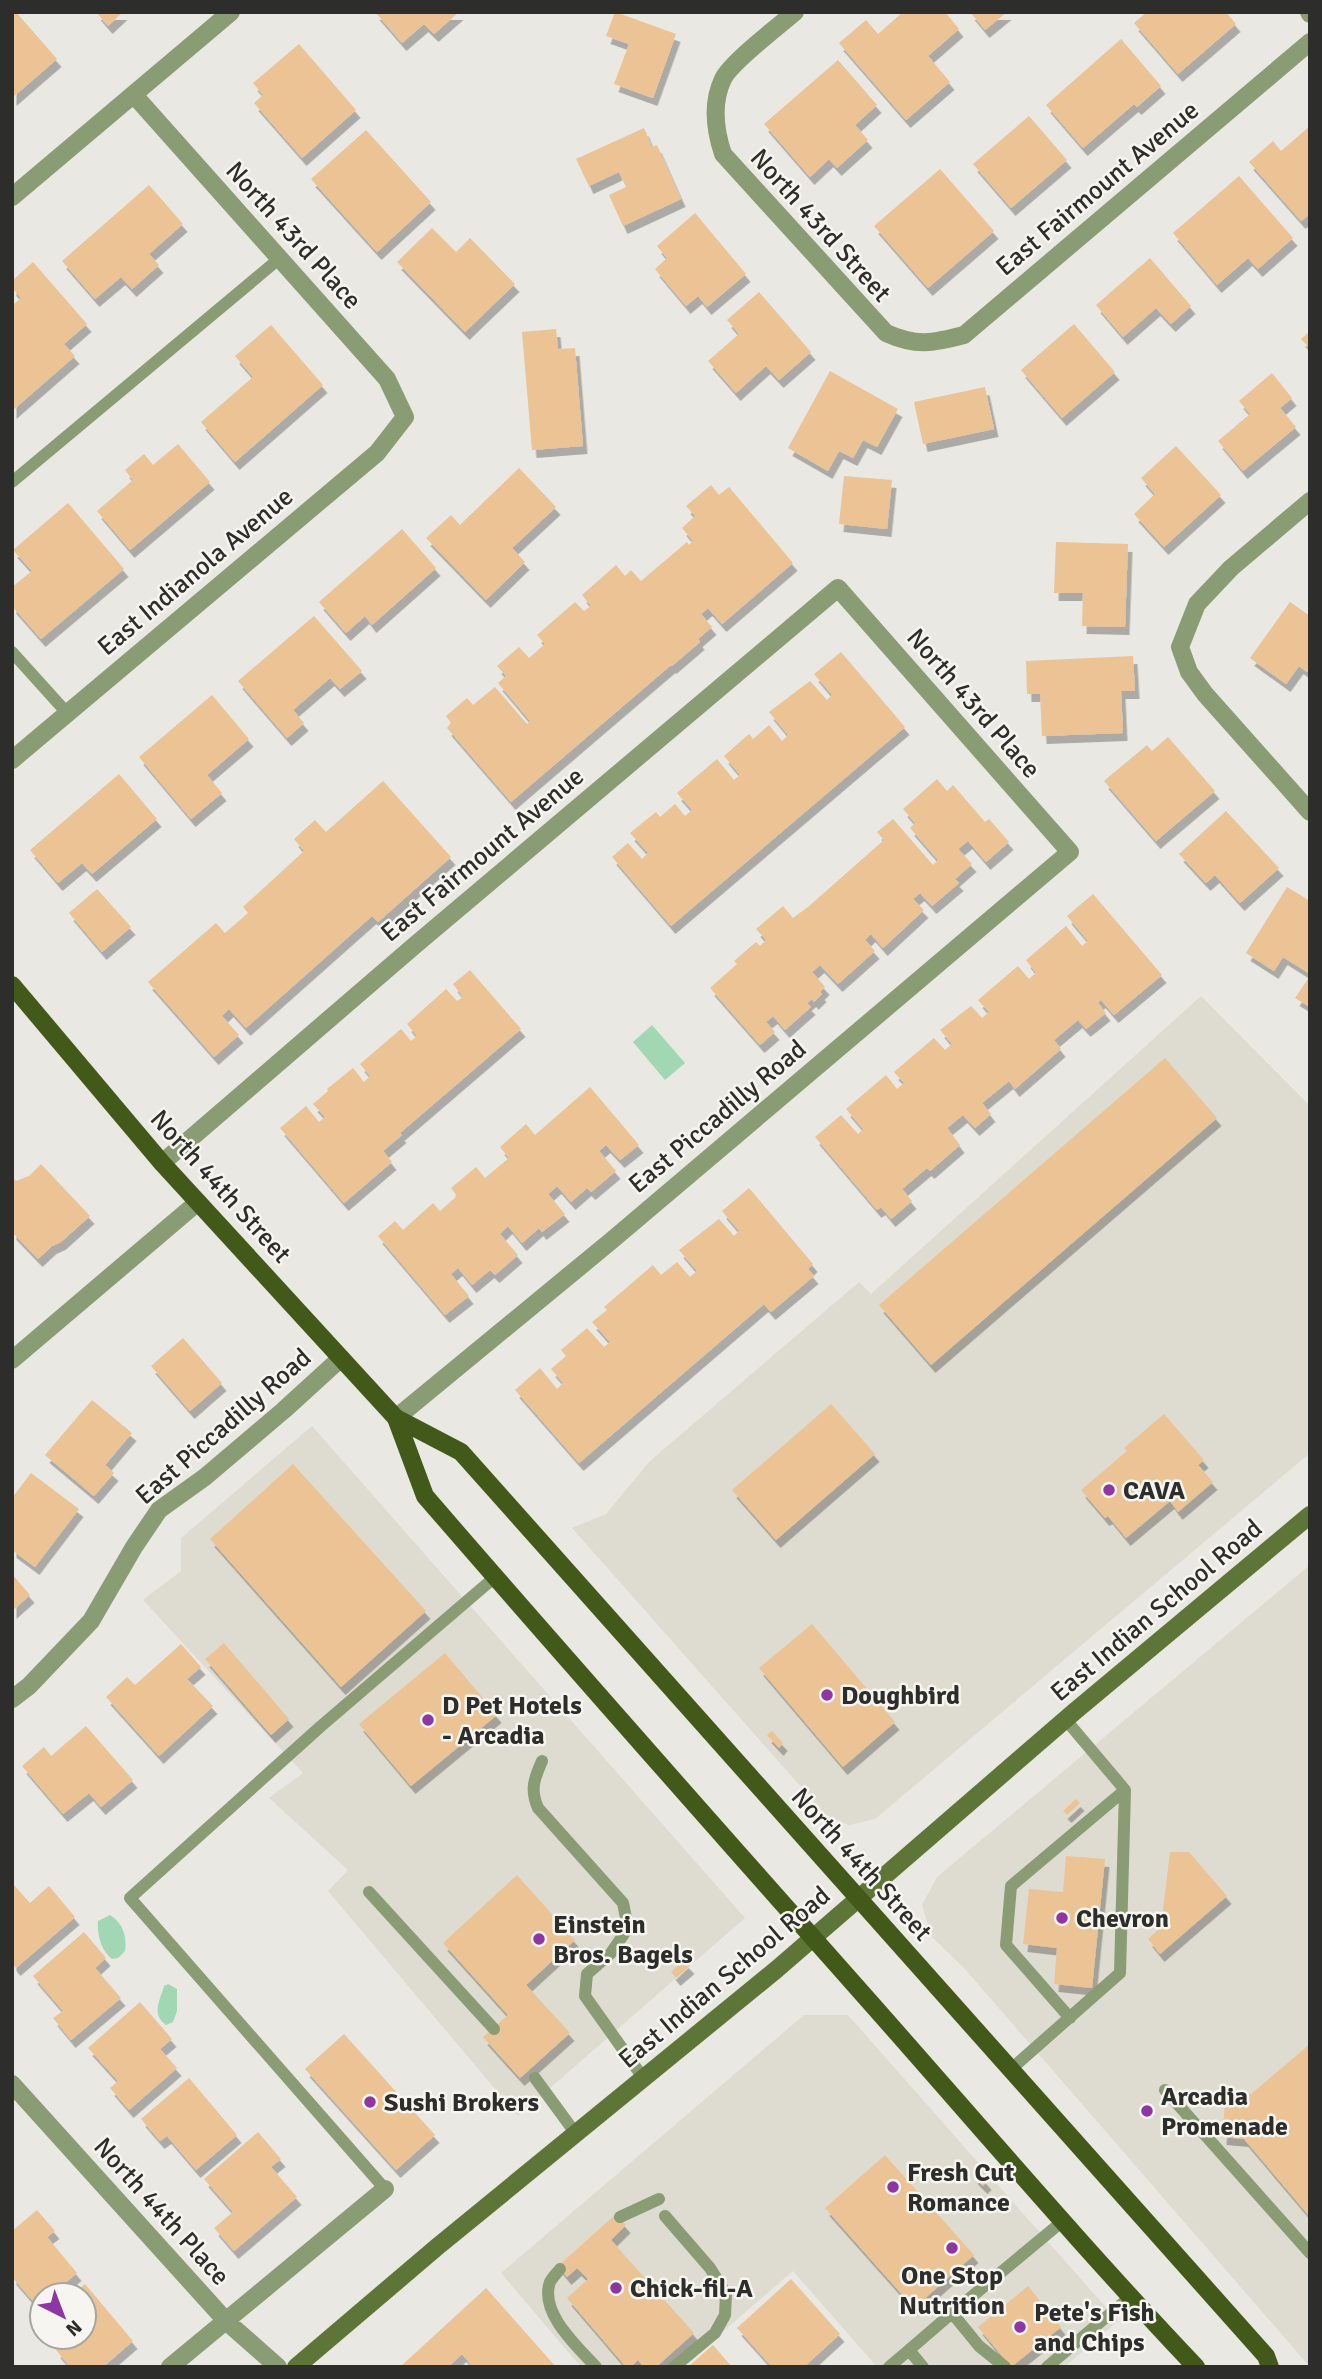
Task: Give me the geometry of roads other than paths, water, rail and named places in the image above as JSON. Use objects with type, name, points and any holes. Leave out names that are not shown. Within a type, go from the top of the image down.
[{"type":"main road","name":"North 44th Street","points":[[12,985],[162,1163],[396,1418],[461,1452],[1266,2356],[1270,2367]]},
{"type":"main road","name":"North 44th Street","points":[[396,1418],[425,1496],[811,1939],[1130,2297],[1196,2367]]},
{"type":"main road","name":"East Indian School Road","points":[[296,2367],[436,2247],[811,1939],[1310,1515]]},
{"type":"street","points":[[12,197],[231,12]]},
{"type":"street","name":"North 43rd Street","points":[[795,12],[723,78],[716,101],[715,130],[723,154],[746,182],[867,315],[886,333],[905,342]]},
{"type":"street","name":"East Fairmount Avenue","points":[[905,342],[930,344],[964,335],[1310,42]]},
{"type":"street","name":"North 43rd Place","points":[[134,95],[387,379],[405,417]]},
{"type":"street","name":"East Indianola Avenue","points":[[12,760],[377,453],[405,417]]},
{"type":"street","points":[[1310,501],[1231,568],[1197,604],[1180,647],[1189,672],[1205,694],[1310,812]]},
{"type":"street","name":"North 43rd Place","points":[[838,588],[1070,852]]},
{"type":"street","name":"East Fairmount Avenue","points":[[162,1163],[838,588]]},
{"type":"street","name":"East Piccadilly Road","points":[[396,1418],[611,1241],[1070,852]]},
{"type":"street","points":[[12,1360],[198,1202]]},
{"type":"street","name":"East Piccadilly Road","points":[[12,1699],[29,1686],[91,1621],[159,1510],[205,1477],[341,1358]]},
{"type":"street","name":"North 44th Place","points":[[12,2084],[227,2322],[278,2367]]},
{"type":"street","points":[[170,2367],[385,2189]]},
{"type":"lane","points":[[12,482],[280,258]]},
{"type":"lane","points":[[12,652],[67,713]]},
{"type":"lane","points":[[385,2189],[130,1898],[320,1727],[495,1577]]},
{"type":"lane","points":[[1010,2070],[1120,1973],[1125,1790],[1066,1720]]},
{"type":"lane","points":[[542,1761],[532,1795],[538,1808],[623,1903],[628,1928],[611,1953],[587,1974],[585,1996],[643,2078]]},
{"type":"lane","points":[[1070,2018],[1006,1945],[1011,1886],[1125,1790]]},
{"type":"lane","points":[[369,1892],[494,2029]]},
{"type":"lane","points":[[535,2078],[576,2134]]},
{"type":"lane","points":[[1165,2090],[1310,2253]]},
{"type":"lane","points":[[620,2217],[659,2199]]},
{"type":"lane","points":[[665,2216],[710,2268],[726,2294],[725,2315],[715,2333],[674,2367]]},
{"type":"lane","points":[[889,2367],[1064,2220]]},
{"type":"lane","points":[[559,2269],[550,2282],[552,2310],[563,2331],[596,2367]]},
{"type":"lane","points":[[1047,2367],[1130,2297]]},
{"type":"lane","points":[[952,2313],[979,2346],[1005,2367]]},
{"type":"lane","points":[[909,2350],[923,2367]]},
{"type":"place","name":"CAVA","points":[[1109,1490]]},
{"type":"place","name":"Doughbird","points":[[827,1695]]},
{"type":"place","name":"D Pet Hotels - Arcadia","points":[[428,1720]]},
{"type":"place","name":"Chevron","points":[[1062,1918]]},
{"type":"place","name":"Einstein Bros. Bagels","points":[[539,1939]]},
{"type":"place","name":"Sushi Brokers","points":[[370,2102]]},
{"type":"place","name":"Arcadia Promenade","points":[[1147,2111]]},
{"type":"place","name":"Fresh Cut Romance","points":[[893,2187]]},
{"type":"place","name":"One Stop Nutrition","points":[[952,2248]]},
{"type":"place","name":"Chick-fil-A","points":[[616,2288]]},
{"type":"place","name":"Pete's Fish and Chips","points":[[1020,2327]]}]
